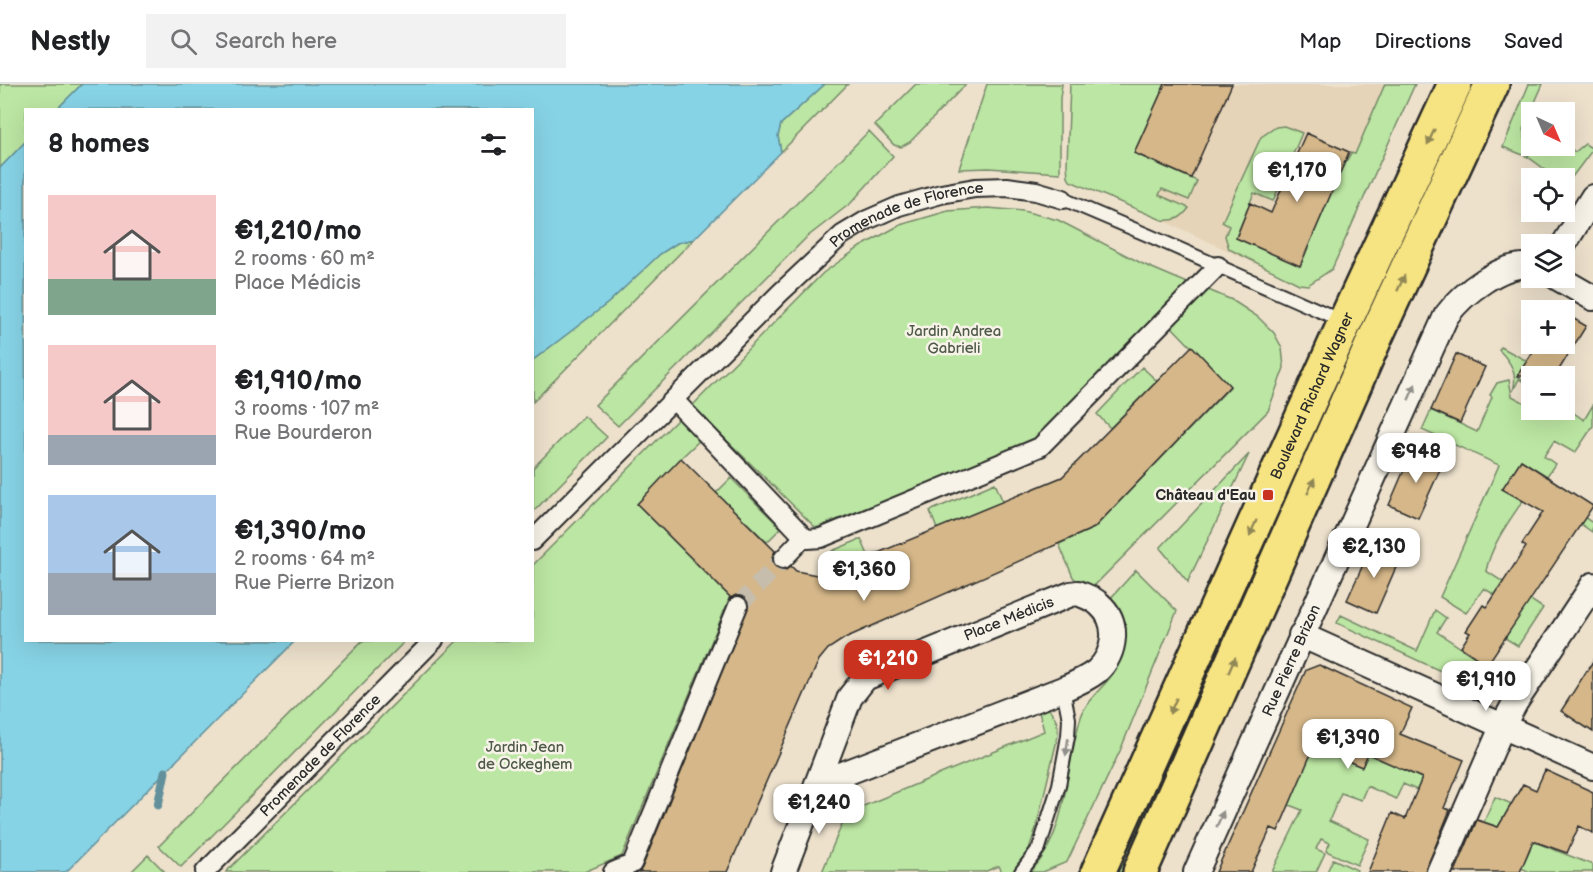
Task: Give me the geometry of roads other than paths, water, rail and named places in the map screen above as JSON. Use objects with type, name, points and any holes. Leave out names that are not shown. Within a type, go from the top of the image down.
[{"type":"main road","name":"Boulevard Richard Wagner","points":[[1140,872],[1361,329],[1455,84]]},
{"type":"main road","name":"Boulevard Richard Wagner","points":[[1098,872],[1361,329],[1492,84]]},
{"type":"street","name":"Promenade de Florence","points":[[534,540],[780,293],[842,236],[867,220],[899,206],[941,194],[975,188],[1036,191],[1063,199]]},
{"type":"street","points":[[1570,234],[1593,197]]},
{"type":"street","points":[[674,400],[804,537],[821,538],[1040,447],[1218,266]]},
{"type":"street","name":"Rue Pierre Brizon","points":[[1196,872],[1446,316],[1455,304],[1498,272],[1513,266],[1521,266]]},
{"type":"street","points":[[1575,288],[1593,298]]},
{"type":"street","points":[[783,558],[804,537]]},
{"type":"street","points":[[1439,872],[1503,725],[1515,703],[1593,585]]},
{"type":"street","name":"Place Médicis","points":[[1078,592],[1099,603],[1112,622],[1112,645],[1107,658],[1084,680],[817,783],[850,698],[865,678],[1078,592]]},
{"type":"street","points":[[613,872],[632,864],[738,606]]},
{"type":"street","points":[[1301,635],[1593,766]]},
{"type":"street","name":"Promenade de Florence","points":[[205,872],[432,642]]},
{"type":"street","points":[[783,872],[817,783]]},
{"type":"lane","name":"Promenade de Florence","points":[[1063,199],[1361,329]]},
{"type":"lane","points":[[1021,872],[1039,848],[1059,785],[1067,750],[1069,728],[1064,689]]},
{"type":"water","points":[[82,84],[825,84],[781,124],[778,136],[781,152],[694,239],[677,243],[660,254],[608,303],[534,359],[534,108],[58,108]]},
{"type":"water","points":[[24,143],[24,642],[294,642],[66,872],[0,872],[0,168]]},
{"type":"waterway","points":[[158,805],[165,772]]},
{"type":"tunnel","points":[[738,606],[783,559]]},
{"type":"place","name":"Château d'Eau","points":[[1268,495]]},
{"type":"park label","name":"Jardin Andrea Gabrieli","points":[[954,340]]},
{"type":"park label","name":"Jardin Jean de Ockeghem","points":[[525,756]]}]
